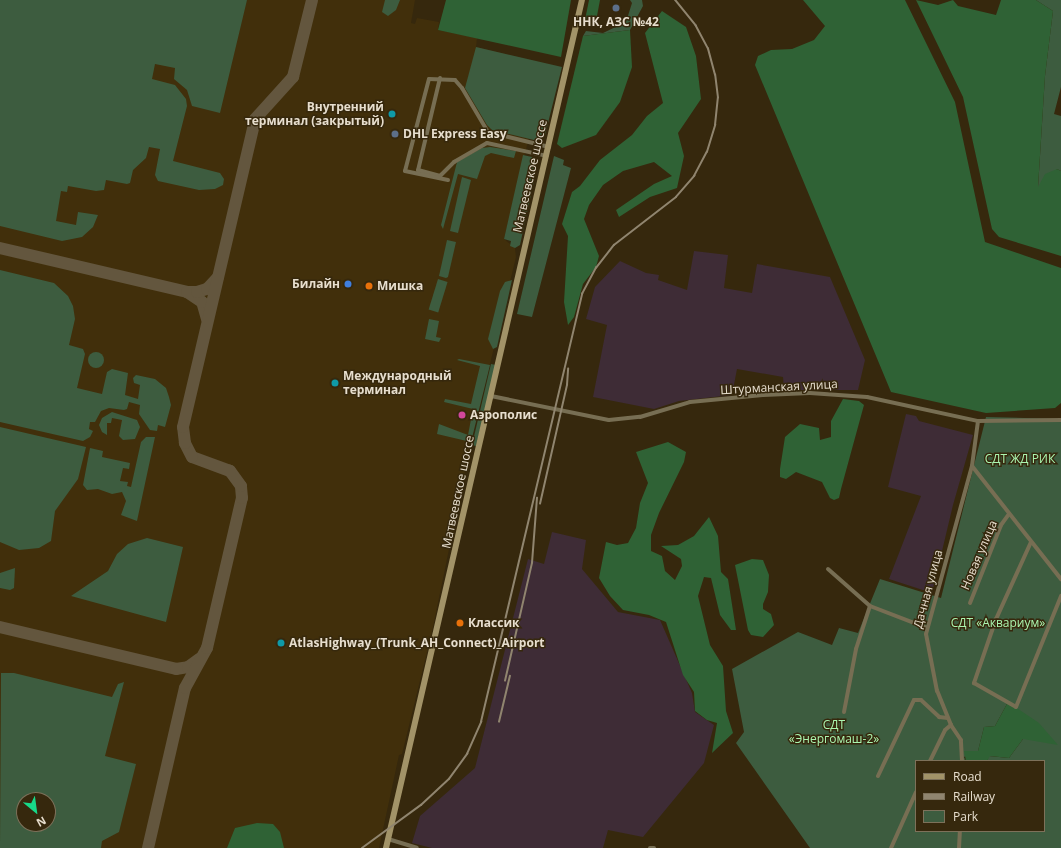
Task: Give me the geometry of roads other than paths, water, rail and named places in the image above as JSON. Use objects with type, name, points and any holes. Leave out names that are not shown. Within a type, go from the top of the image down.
[{"type":"main road","name":"Матвеевское шоссе","points":[[386,848],[582,0]]},
{"type":"street","points":[[448,180],[405,171],[429,79],[440,78],[454,80],[462,88],[488,132],[549,148]]},
{"type":"street","points":[[440,78],[418,170],[440,176],[454,162],[487,143],[547,156]]},
{"type":"street","name":"Штурманская улица","points":[[491,396],[613,420],[640,417],[690,402],[763,395],[845,394],[978,421],[1061,420]]},
{"type":"street","points":[[978,421],[972,466],[1061,579]]},
{"type":"street","name":"Дачная улица","points":[[962,760],[962,743],[951,725],[937,691],[926,641],[927,628],[972,466]]},
{"type":"street","name":"Новая улица","points":[[970,603],[1001,525],[1009,514]]},
{"type":"street","points":[[1031,542],[996,619],[974,683],[1016,707],[1061,596]]},
{"type":"street","points":[[828,569],[870,606],[927,628]]},
{"type":"street","points":[[844,712],[856,649],[870,606]]},
{"type":"street","points":[[878,776],[914,700],[921,700],[939,717],[948,718]]},
{"type":"street","points":[[930,760],[945,730],[951,725]]},
{"type":"street","points":[[891,848],[915,794]]},
{"type":"street","points":[[959,848],[960,832]]},
{"type":"street","points":[[388,839],[417,848]]},
{"type":"railway","points":[[362,848],[421,805],[449,779],[467,754],[481,722],[582,294],[596,268],[614,245],[676,197],[694,176],[707,152],[715,125],[718,98],[715,75],[708,49],[696,26],[675,0]]},
{"type":"railway","points":[[540,504],[567,385],[568,369]]},
{"type":"railway","points":[[505,681],[532,563],[537,498]]},
{"type":"railway","points":[[499,722],[510,676]]},
{"type":"place","name":"ННК, АЗС №42","points":[[616,8]]},
{"type":"place","name":"Внутренний терминал (закрытый)","points":[[392,114]]},
{"type":"place","name":"DHL Express Easy","points":[[395,134]]},
{"type":"place","name":"Билайн","points":[[348,284]]},
{"type":"place","name":"Мишка","points":[[369,286]]},
{"type":"place","name":"Международный терминал","points":[[335,383]]},
{"type":"place","name":"Аэрополис","points":[[462,415]]},
{"type":"place","name":"Классик","points":[[460,623]]},
{"type":"place","name":"AtlasHighway_(Trunk_AH_Connect)_Airport","points":[[281,643]]},
{"type":"park label","name":"СДТ ЖД РИК","points":[[1020,459]]},
{"type":"park label","name":"СДТ «Аквариум»","points":[[998,623]]},
{"type":"park label","name":"СДТ «Энергомаш-2»","points":[[834,732]]}]
